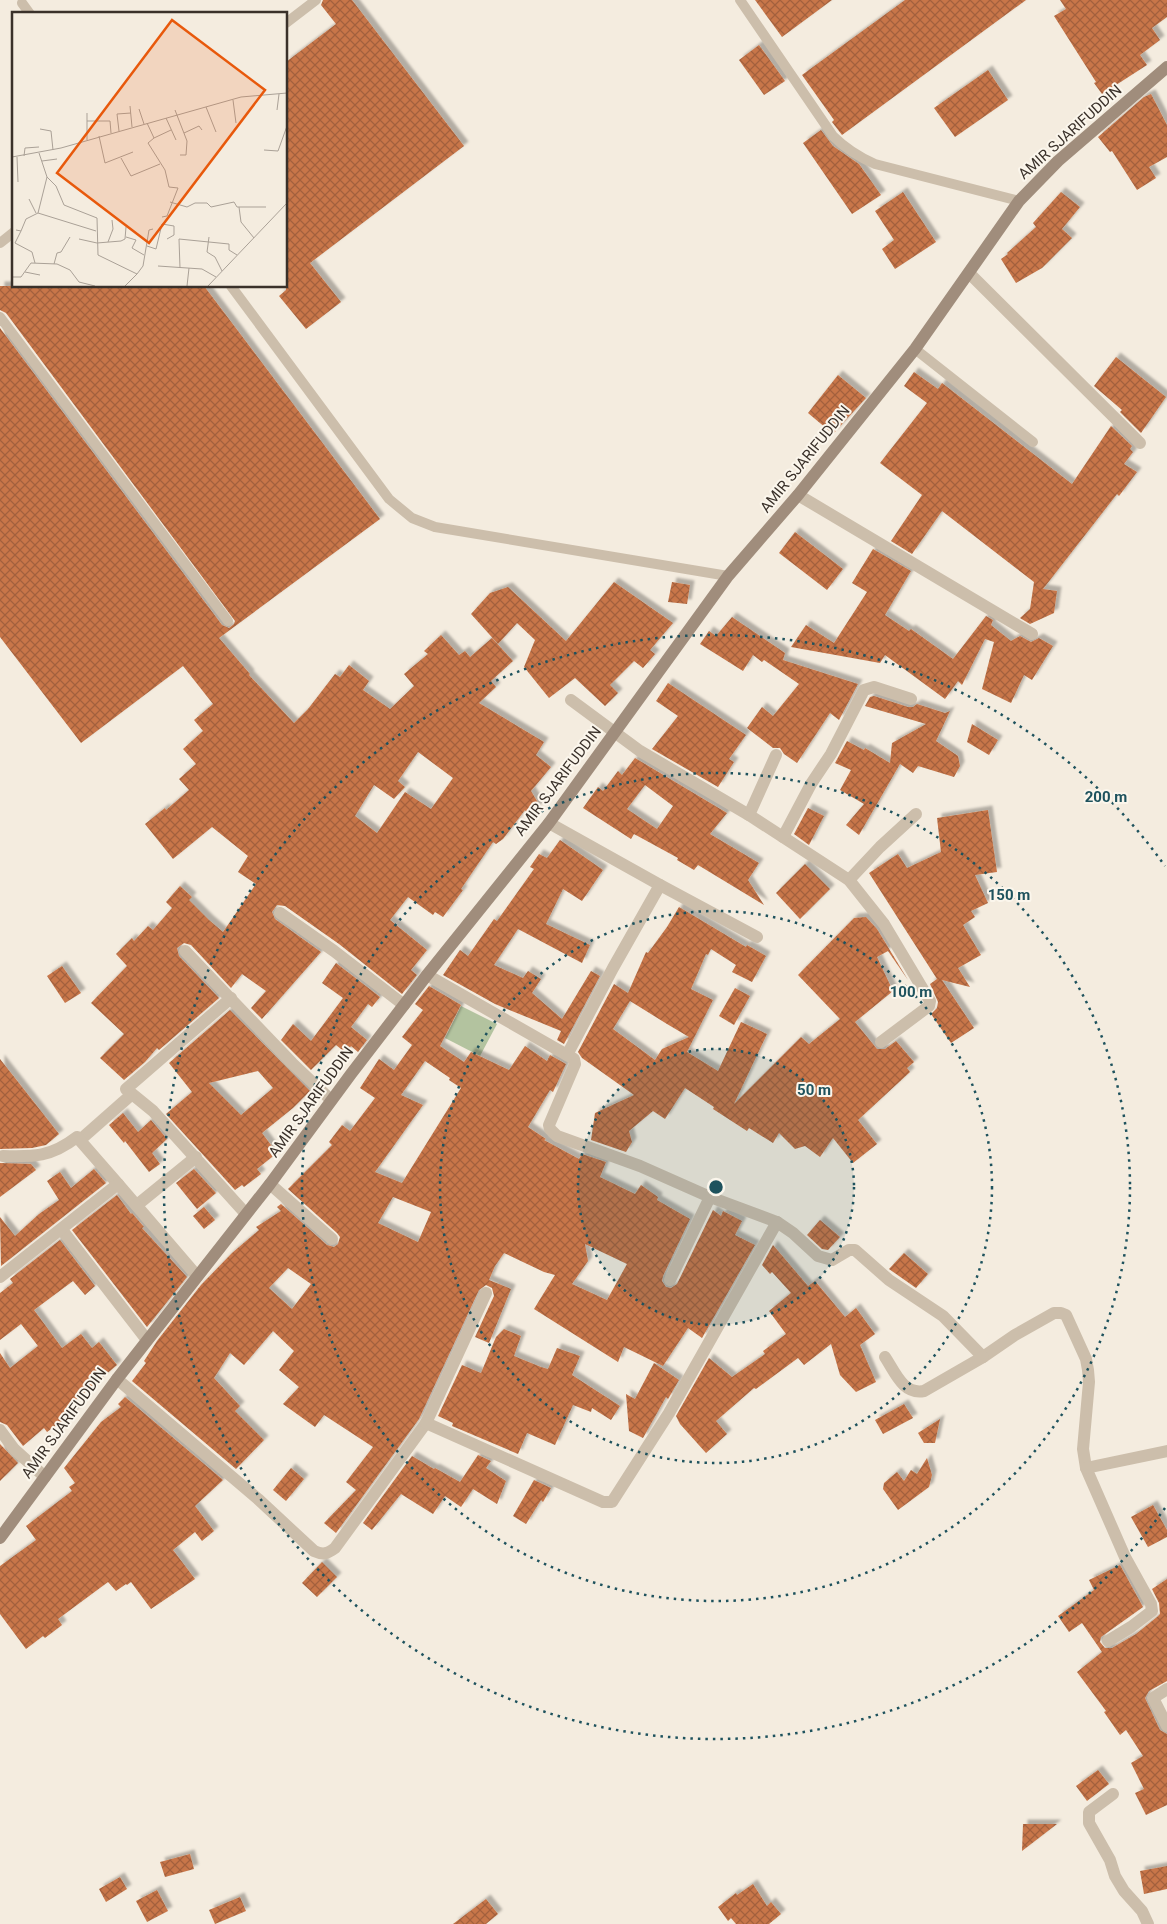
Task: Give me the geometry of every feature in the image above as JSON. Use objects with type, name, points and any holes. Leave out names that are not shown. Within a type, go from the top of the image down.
[{"type":"main road","name":"AMIR SJARIFUDDIN","points":[[0,1538],[117,1379],[270,1184],[427,975],[549,823],[728,576],[798,495],[916,349],[1019,201],[1058,161],[1167,67]]},
{"type":"street","points":[[969,273],[1140,442]]},
{"type":"street","points":[[798,495],[1032,634]]},
{"type":"street","points":[[783,837],[811,784],[831,754],[864,690],[874,687],[911,699]]},
{"type":"street","points":[[571,700],[640,751],[749,815],[849,880],[884,924],[930,1001],[929,1006],[881,1042]]},
{"type":"street","points":[[749,815],[776,755]]},
{"type":"street","points":[[849,880],[880,847],[916,814]]},
{"type":"street","points":[[549,823],[660,886],[757,937]]},
{"type":"street","points":[[567,1055],[613,968],[660,886]]},
{"type":"street","points":[[280,913],[334,951],[404,1005]]},
{"type":"street","points":[[185,951],[292,1063],[332,1100]]},
{"type":"street","points":[[427,975],[574,1059],[575,1064],[549,1125],[552,1133],[640,1166],[710,1197],[777,1222],[793,1233],[818,1256],[825,1259],[832,1260],[852,1249],[861,1254],[888,1280],[944,1316],[983,1357]]},
{"type":"street","points":[[231,998],[126,1089],[153,1111],[246,1214]]},
{"type":"street","points":[[80,1140],[132,1095]]},
{"type":"street","points":[[2,1156],[44,1156],[77,1138],[197,1276]]},
{"type":"street","points":[[137,1205],[196,1157]]},
{"type":"street","points":[[0,1277],[118,1184]]},
{"type":"street","points":[[270,1184],[332,1240]]},
{"type":"street","points":[[670,1280],[710,1197]]},
{"type":"street","points":[[426,1423],[603,1502],[612,1502],[669,1413],[777,1222]]},
{"type":"street","points":[[62,1230],[147,1340]]},
{"type":"street","points":[[117,1379],[258,1499],[314,1551],[328,1554],[335,1548],[426,1423],[486,1293]]},
{"type":"street","points":[[885,1356],[904,1386],[918,1393],[983,1357],[1015,1335],[1054,1313],[1066,1315],[1086,1359],[1088,1370],[1089,1382],[1083,1449],[1086,1468],[1125,1557],[1151,1604],[1152,1611],[1108,1641]]},
{"type":"street","points":[[0,1430],[14,1449],[45,1477]]},
{"type":"street","points":[[1086,1468],[1167,1451]]},
{"type":"street","points":[[1167,1689],[1153,1698],[1167,1726]]},
{"type":"street","points":[[1113,1794],[1089,1812],[1089,1823],[1110,1860],[1115,1876],[1124,1891],[1142,1911],[1148,1924]]},
{"type":"lane","points":[[288,21],[316,0]]},
{"type":"lane","points":[[740,0],[833,136],[845,148],[875,164],[1019,201]]},
{"type":"lane","points":[[22,3],[29,12]]},
{"type":"lane","points":[[0,243],[12,234]]},
{"type":"lane","points":[[232,288],[389,499],[412,518],[435,527],[728,576]]},
{"type":"lane","points":[[0,317],[228,621]]},
{"type":"lane","points":[[916,349],[1033,442]]},
{"type":"green space","points":[[461,1006],[497,1024],[480,1056],[445,1038]]},
{"type":"building","points":[[323,0],[352,0],[464,146],[310,263],[341,302],[306,329],[279,296],[288,288],[288,60],[336,24],[321,5]]},
{"type":"building","points":[[755,0],[832,0],[782,37]]},
{"type":"building","points":[[905,0],[1026,0],[842,135],[832,122],[834,120],[802,75]]},
{"type":"building","points":[[1060,0],[1167,0],[1167,17],[1152,28],[1160,40],[1140,55],[1147,65],[1102,94],[1054,16],[1066,9]]},
{"type":"building","points":[[759,45],[785,81],[764,95],[739,60]]},
{"type":"building","points":[[988,70],[1008,100],[955,137],[934,108]]},
{"type":"building","points":[[1151,94],[1167,125],[1167,157],[1149,167],[1156,178],[1137,190],[1112,151],[1110,152],[1098,137],[1144,97]]},
{"type":"building","points":[[821,130],[833,146],[859,164],[881,195],[852,214],[803,143]]},
{"type":"building","points":[[903,192],[936,242],[895,269],[882,249],[894,240],[875,211]]},
{"type":"building","points":[[1061,192],[1080,207],[1062,229],[1072,238],[1042,268],[1016,283],[1001,259],[1036,227],[1033,223]]},
{"type":"building","points":[[0,286],[12,286],[12,288],[206,288],[380,519],[219,638],[249,675],[294,723],[308,709],[335,674],[340,677],[349,665],[369,681],[363,690],[390,709],[414,686],[404,674],[428,654],[424,651],[441,635],[459,655],[465,651],[470,657],[492,638],[513,661],[491,681],[496,687],[479,703],[544,742],[536,755],[551,767],[531,791],[540,806],[527,814],[525,810],[503,839],[496,844],[493,842],[461,889],[463,890],[443,917],[435,912],[433,915],[408,897],[390,920],[427,950],[411,970],[417,975],[402,994],[339,944],[285,906],[277,905],[272,912],[275,919],[321,952],[262,1019],[251,1008],[266,991],[242,974],[231,988],[191,945],[184,943],[177,948],[179,956],[219,998],[159,1050],[157,1048],[145,1062],[124,1080],[100,1058],[124,1034],[91,1003],[127,966],[116,954],[132,938],[134,941],[148,926],[153,930],[172,908],[166,902],[180,886],[192,897],[189,900],[223,932],[256,884],[238,872],[248,856],[212,827],[173,859],[145,824],[165,808],[166,810],[189,790],[179,779],[196,764],[183,749],[203,731],[194,720],[213,704],[183,666],[81,743],[0,637],[0,328],[222,625],[229,628],[235,621],[6,313],[0,310]],"holes":[[[418,752],[453,778],[431,809],[405,792],[377,833],[355,816],[374,785],[394,799],[405,787],[398,781]]]},
{"type":"building","points":[[1116,357],[1166,397],[1141,433],[1120,412],[1122,410],[1094,386]]},
{"type":"building","points":[[914,372],[938,389],[942,383],[1072,484],[1111,426],[1132,446],[1130,449],[1133,452],[1124,464],[1137,472],[1119,496],[1117,494],[1043,589],[1057,591],[1054,613],[1030,624],[1020,618],[1030,609],[1034,582],[942,511],[912,554],[891,541],[922,495],[880,463],[927,403],[904,386]]},
{"type":"building","points":[[838,375],[866,398],[833,434],[808,413]]},
{"type":"building","points":[[795,532],[843,569],[827,590],[779,553]]},
{"type":"building","points":[[873,549],[911,571],[885,615],[909,631],[911,629],[953,659],[986,616],[993,620],[991,625],[1011,641],[1020,636],[1031,642],[1039,638],[1053,646],[1032,680],[1024,675],[1011,703],[982,689],[994,642],[985,639],[962,685],[958,681],[945,699],[885,655],[880,663],[791,647],[806,625],[834,643],[867,592],[852,583]]},
{"type":"building","points":[[614,582],[673,623],[650,650],[655,654],[643,668],[634,661],[610,685],[618,693],[605,706],[575,678],[549,698],[524,667],[535,640],[517,623],[498,644],[471,614],[490,593],[508,587],[566,641]]},
{"type":"building","points":[[672,582],[690,585],[687,604],[668,602]]},
{"type":"building","points":[[732,617],[785,653],[783,660],[858,684],[839,720],[830,713],[797,763],[784,754],[780,748],[773,748],[747,728],[762,707],[773,716],[799,684],[764,660],[762,662],[753,655],[743,671],[700,644],[709,631],[716,636]]},
{"type":"building","points":[[668,683],[746,735],[729,759],[734,762],[718,787],[652,749],[678,716],[656,701]]},
{"type":"building","points":[[874,696],[908,707],[913,707],[917,704],[945,713],[950,711],[936,741],[958,756],[960,766],[954,777],[918,766],[913,773],[900,764],[859,835],[846,825],[864,804],[840,790],[851,770],[835,763],[847,741],[864,750],[865,748],[890,763],[892,743],[926,724],[865,706],[870,697]]},
{"type":"building","points":[[972,724],[998,740],[989,755],[967,742]]},
{"type":"building","points":[[635,758],[727,813],[710,834],[759,863],[748,880],[764,905],[698,865],[694,870],[677,860],[678,858],[634,834],[631,839],[583,808],[598,787],[603,791],[618,771],[622,775]],"holes":[[[645,785],[673,806],[657,829],[627,809]]]},
{"type":"building","points":[[808,808],[824,816],[809,845],[794,834]]},
{"type":"building","points":[[988,810],[997,872],[975,875],[988,903],[971,911],[975,917],[963,925],[981,955],[958,968],[970,987],[942,980],[974,1028],[951,1043],[931,1014],[937,1008],[938,1002],[930,984],[937,979],[869,873],[898,854],[907,868],[941,852],[937,818]]},
{"type":"building","points":[[560,840],[603,870],[582,901],[563,889],[546,924],[590,945],[582,963],[518,929],[494,965],[523,978],[528,971],[541,979],[532,993],[562,1019],[591,971],[600,976],[564,1044],[557,1040],[561,1031],[495,1004],[443,975],[460,950],[468,956],[494,919],[497,921],[534,869],[530,867],[539,854],[547,858]]},
{"type":"building","points":[[805,864],[830,889],[800,919],[776,893]]},
{"type":"building","points":[[679,907],[746,947],[747,945],[766,956],[752,982],[732,972],[736,965],[711,949],[708,955],[706,954],[691,989],[713,1000],[687,1052],[718,1071],[741,1022],[767,1034],[734,1104],[801,1037],[809,1044],[840,1019],[798,975],[854,918],[866,917],[877,929],[908,980],[888,951],[877,957],[893,991],[855,1022],[877,1049],[885,1049],[896,1041],[914,1062],[907,1068],[910,1072],[858,1120],[877,1144],[853,1163],[833,1138],[820,1157],[805,1146],[795,1149],[779,1133],[773,1143],[749,1128],[747,1131],[685,1088],[665,1119],[653,1111],[629,1131],[632,1142],[626,1152],[591,1140],[595,1113],[634,1095],[582,1058],[578,1052],[614,984],[628,993],[646,952],[648,953]],"holes":[[[630,1001],[689,1037],[662,1049],[655,1060],[613,1029]]]},
{"type":"building","points":[[336,963],[380,997],[372,1007],[368,1004],[351,1027],[367,1040],[358,1052],[351,1046],[346,1053],[336,1045],[311,1070],[281,1040],[293,1024],[311,1041],[343,998],[322,983]]},
{"type":"building","points":[[62,966],[81,993],[65,1003],[47,976]]},
{"type":"building","points":[[429,986],[461,1005],[440,1046],[464,1062],[471,1052],[509,1070],[525,1046],[547,1061],[550,1055],[566,1064],[553,1092],[550,1090],[528,1127],[546,1139],[544,1140],[579,1159],[582,1154],[606,1162],[600,1177],[635,1194],[641,1185],[658,1197],[657,1200],[690,1219],[663,1276],[662,1281],[666,1287],[671,1288],[677,1284],[713,1210],[721,1216],[723,1211],[742,1221],[735,1235],[755,1245],[702,1338],[688,1328],[663,1366],[624,1347],[618,1362],[534,1309],[555,1275],[544,1272],[504,1253],[495,1266],[489,1280],[511,1289],[489,1343],[475,1337],[494,1296],[492,1288],[486,1285],[479,1290],[419,1419],[336,1533],[324,1523],[356,1490],[346,1482],[373,1447],[324,1415],[315,1427],[283,1404],[299,1387],[279,1370],[294,1351],[273,1331],[244,1365],[230,1353],[214,1378],[240,1406],[235,1411],[264,1440],[236,1469],[132,1381],[146,1363],[144,1361],[157,1341],[201,1285],[232,1253],[259,1230],[256,1227],[281,1211],[277,1207],[281,1204],[327,1245],[334,1247],[338,1244],[340,1237],[337,1233],[288,1189],[332,1145],[329,1142],[342,1125],[350,1131],[375,1098],[360,1088],[379,1059],[394,1070],[412,1045],[402,1037],[423,1010],[415,1004]],"holes":[[[425,1061],[461,1088],[402,1183],[375,1172],[423,1105],[401,1095]],[[393,1197],[431,1212],[418,1242],[378,1223]],[[585,1244],[627,1264],[607,1300],[572,1284],[588,1261]],[[288,1268],[311,1284],[292,1309],[269,1288]]]},
{"type":"building","points":[[735,988],[750,996],[734,1025],[719,1016]]},
{"type":"building","points":[[230,1010],[310,1091],[293,1108],[262,1133],[277,1153],[257,1169],[261,1174],[244,1187],[242,1185],[235,1190],[166,1114],[192,1092],[169,1063]],"holes":[[[258,1071],[273,1088],[241,1115],[209,1083]]]},
{"type":"building","points":[[0,1059],[59,1134],[46,1145],[32,1148],[0,1149]]},
{"type":"building","points":[[123,1113],[138,1132],[151,1120],[167,1139],[152,1153],[160,1164],[149,1172],[125,1141],[124,1143],[109,1125]]},
{"type":"building","points":[[0,1163],[31,1164],[36,1170],[0,1197]]},
{"type":"building","points":[[94,1169],[106,1183],[1,1266],[0,1217],[15,1236],[39,1214],[59,1200],[47,1181],[60,1172],[71,1188]]},
{"type":"building","points":[[194,1169],[216,1193],[197,1209],[176,1183]]},
{"type":"building","points":[[117,1195],[131,1214],[144,1227],[142,1228],[187,1277],[147,1327],[72,1230]]},
{"type":"building","points":[[204,1207],[215,1220],[204,1229],[193,1216]]},
{"type":"building","points":[[820,1220],[840,1237],[828,1250],[822,1249],[807,1235]]},
{"type":"building","points":[[60,1240],[95,1286],[85,1295],[73,1281],[34,1310],[62,1348],[81,1334],[92,1348],[99,1342],[117,1365],[71,1404],[76,1411],[47,1432],[44,1428],[23,1446],[7,1425],[0,1422],[0,1353],[10,1368],[38,1346],[21,1324],[0,1340],[0,1293],[13,1283],[10,1279]]},
{"type":"building","points":[[773,1245],[808,1286],[815,1281],[845,1317],[856,1308],[875,1334],[860,1345],[876,1382],[856,1392],[840,1375],[831,1344],[804,1365],[798,1358],[756,1389],[754,1388],[716,1421],[727,1434],[706,1453],[680,1424],[676,1416],[709,1358],[732,1377],[765,1354],[763,1351],[786,1334],[769,1311],[791,1293],[772,1272],[770,1274],[762,1265]]},
{"type":"building","points":[[904,1253],[928,1274],[916,1288],[889,1269]]},
{"type":"building","points":[[504,1329],[521,1336],[514,1356],[541,1367],[548,1369],[557,1348],[580,1356],[572,1375],[620,1406],[611,1420],[592,1408],[591,1412],[573,1405],[555,1445],[527,1433],[518,1454],[452,1426],[453,1423],[438,1416],[462,1365],[481,1373],[496,1337]]},
{"type":"building","points":[[654,1363],[679,1380],[668,1399],[666,1397],[643,1438],[629,1431],[626,1394],[635,1399]]},
{"type":"building","points":[[125,1397],[223,1480],[195,1506],[214,1531],[202,1541],[195,1532],[173,1550],[195,1579],[151,1609],[131,1582],[116,1591],[108,1582],[58,1619],[62,1625],[26,1649],[0,1614],[0,1566],[36,1540],[26,1526],[72,1491],[69,1487],[75,1483],[64,1468],[101,1422],[121,1407],[118,1404]]},
{"type":"building","points":[[904,1404],[913,1418],[883,1434],[875,1420]]},
{"type":"building","points":[[940,1419],[935,1443],[924,1443],[918,1433]]},
{"type":"building","points":[[0,1444],[18,1463],[0,1481]]},
{"type":"building","points":[[478,1455],[491,1461],[486,1468],[506,1481],[497,1504],[473,1489],[461,1507],[445,1496],[433,1514],[401,1494],[372,1530],[363,1523],[412,1456],[460,1482]]},
{"type":"building","points":[[927,1458],[932,1475],[929,1487],[898,1510],[883,1489],[884,1483],[897,1472],[904,1481],[911,1470],[917,1474]]},
{"type":"building","points":[[291,1468],[304,1479],[286,1501],[273,1490]]},
{"type":"building","points":[[534,1480],[551,1488],[526,1524],[513,1516]]},
{"type":"building","points":[[1153,1505],[1167,1530],[1167,1537],[1148,1547],[1131,1517]]},
{"type":"building","points":[[322,1562],[337,1577],[317,1597],[302,1583]]},
{"type":"building","points":[[1120,1565],[1143,1607],[1101,1637],[1100,1642],[1105,1648],[1112,1648],[1136,1634],[1160,1614],[1159,1603],[1152,1589],[1167,1579],[1167,1681],[1149,1691],[1145,1698],[1160,1730],[1167,1734],[1167,1805],[1146,1815],[1135,1793],[1144,1789],[1131,1763],[1143,1756],[1126,1730],[1120,1735],[1104,1712],[1106,1711],[1077,1672],[1102,1652],[1082,1623],[1069,1632],[1058,1616],[1094,1590],[1089,1580]]},
{"type":"building","points":[[1098,1770],[1109,1784],[1087,1801],[1076,1786]]},
{"type":"building","points":[[1023,1824],[1057,1824],[1022,1851]]},
{"type":"building","points":[[190,1854],[194,1869],[165,1877],[160,1862]]},
{"type":"building","points":[[1167,1866],[1167,1889],[1144,1894],[1140,1871]]},
{"type":"building","points":[[120,1877],[127,1889],[106,1902],[99,1889]]},
{"type":"building","points":[[753,1884],[767,1906],[771,1902],[781,1914],[769,1924],[736,1924],[731,1918],[728,1921],[718,1907],[736,1893],[737,1895]]},
{"type":"building","points":[[157,1890],[168,1911],[147,1922],[136,1901]]},
{"type":"building","points":[[240,1897],[246,1911],[215,1924],[209,1910]]},
{"type":"building","points":[[486,1899],[498,1914],[486,1924],[453,1924]]}]
